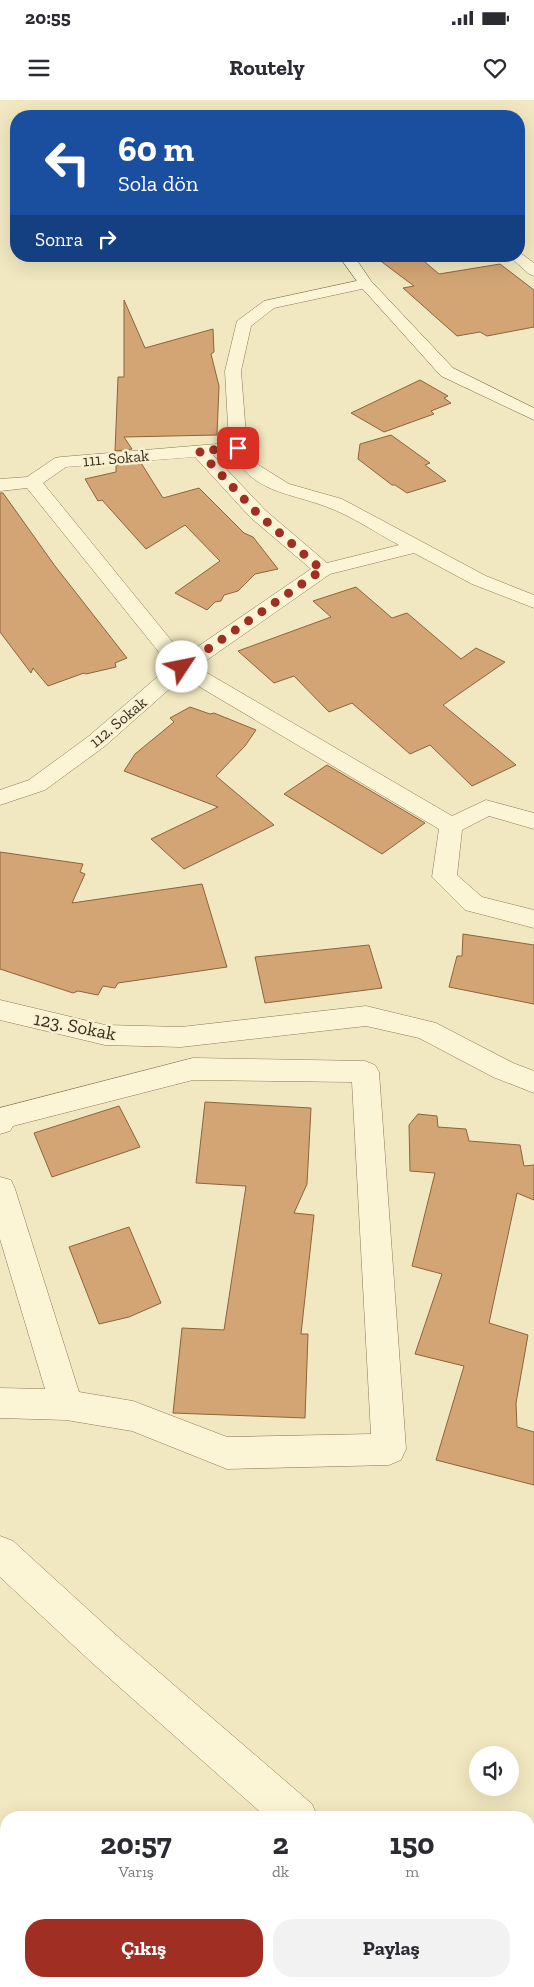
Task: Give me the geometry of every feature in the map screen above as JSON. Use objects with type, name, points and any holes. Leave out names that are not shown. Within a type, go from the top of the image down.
[{"type":"street","points":[[350,262],[366,284],[447,372],[534,415]]},
{"type":"street","points":[[523,262],[534,272]]},
{"type":"street","points":[[366,284],[269,304],[243,324],[233,371],[238,448],[250,468],[282,488],[336,503],[478,580],[534,602]]},
{"type":"street","name":"111. Sokak","points":[[0,485],[32,482],[61,462],[238,448]]},
{"type":"street","points":[[199,451],[258,514],[322,570]]},
{"type":"street","points":[[32,482],[182,667],[450,826]]},
{"type":"street","name":"112. Sokak","points":[[0,798],[37,785],[97,741],[182,667],[322,570],[416,547]]},
{"type":"street","points":[[450,826],[486,808],[534,821]]},
{"type":"street","points":[[450,826],[444,877],[474,904],[534,919]]},
{"type":"street","name":"123. Sokak","points":[[0,1010],[105,1035],[181,1037],[366,1016],[426,1030],[503,1070],[534,1082]]},
{"type":"street","points":[[181,1037],[193,1069]]},
{"type":"street","points":[[0,1123],[2,1118],[193,1069],[365,1072],[388,1449],[227,1453],[133,1416],[66,1405],[0,1403]]},
{"type":"street","points":[[0,1189],[66,1405]]},
{"type":"street","points":[[0,1553],[103,1648],[290,1811]]},
{"type":"building","points":[[382,262],[425,262],[439,274],[500,264],[534,290],[534,327],[487,336],[480,332],[457,336],[403,288],[414,286]]},
{"type":"building","points":[[124,300],[145,348],[213,329],[214,352],[211,354],[219,386],[217,435],[124,437],[132,449],[115,451],[118,377],[124,377]]},
{"type":"building","points":[[420,380],[448,396],[444,398],[451,403],[431,411],[434,414],[384,432],[351,413]]},
{"type":"building","points":[[391,435],[430,463],[425,465],[446,481],[407,493],[392,485],[358,459],[360,444]]},
{"type":"building","points":[[141,463],[163,498],[199,488],[244,533],[253,537],[278,569],[255,574],[238,591],[224,595],[221,601],[215,602],[207,610],[175,593],[220,561],[185,525],[146,549],[102,500],[98,501],[85,479],[116,472],[116,465]]},
{"type":"building","points":[[0,493],[3,493],[55,566],[127,658],[115,663],[116,667],[84,673],[48,686],[33,668],[31,673],[0,632]]},
{"type":"building","points":[[356,587],[392,618],[407,613],[461,659],[476,648],[505,662],[443,705],[516,765],[472,786],[430,745],[410,754],[352,703],[329,712],[294,676],[274,683],[238,651],[331,617],[313,601]]},
{"type":"building","points":[[190,707],[210,714],[214,713],[256,730],[245,746],[216,776],[274,825],[184,869],[151,839],[218,807],[124,771],[135,754],[174,722],[170,718]]},
{"type":"building","points":[[327,765],[425,823],[382,854],[284,794]]},
{"type":"building","points":[[0,852],[83,864],[80,872],[85,874],[72,903],[202,884],[227,967],[118,983],[115,988],[103,986],[98,995],[78,991],[73,993],[0,969]]},
{"type":"building","points":[[463,934],[534,945],[534,1004],[449,987],[457,956],[462,956]]},
{"type":"building","points":[[369,945],[382,988],[265,1003],[255,957]]},
{"type":"building","points":[[205,1102],[311,1108],[307,1184],[294,1213],[314,1215],[301,1334],[308,1334],[305,1418],[173,1413],[182,1328],[224,1330],[246,1186],[196,1183]]},
{"type":"building","points":[[119,1106],[140,1147],[52,1177],[34,1133]]},
{"type":"building","points":[[418,1114],[437,1116],[438,1127],[466,1129],[469,1141],[520,1145],[524,1166],[534,1165],[534,1200],[517,1193],[489,1323],[528,1335],[516,1403],[517,1427],[534,1432],[534,1485],[436,1460],[464,1366],[415,1354],[442,1274],[412,1266],[435,1173],[410,1171],[409,1125]]},
{"type":"building","points":[[129,1227],[161,1303],[129,1317],[99,1324],[69,1247]]},
{"type":"route","points":[[182,667],[322,570],[258,514],[199,451],[238,448]]}]
